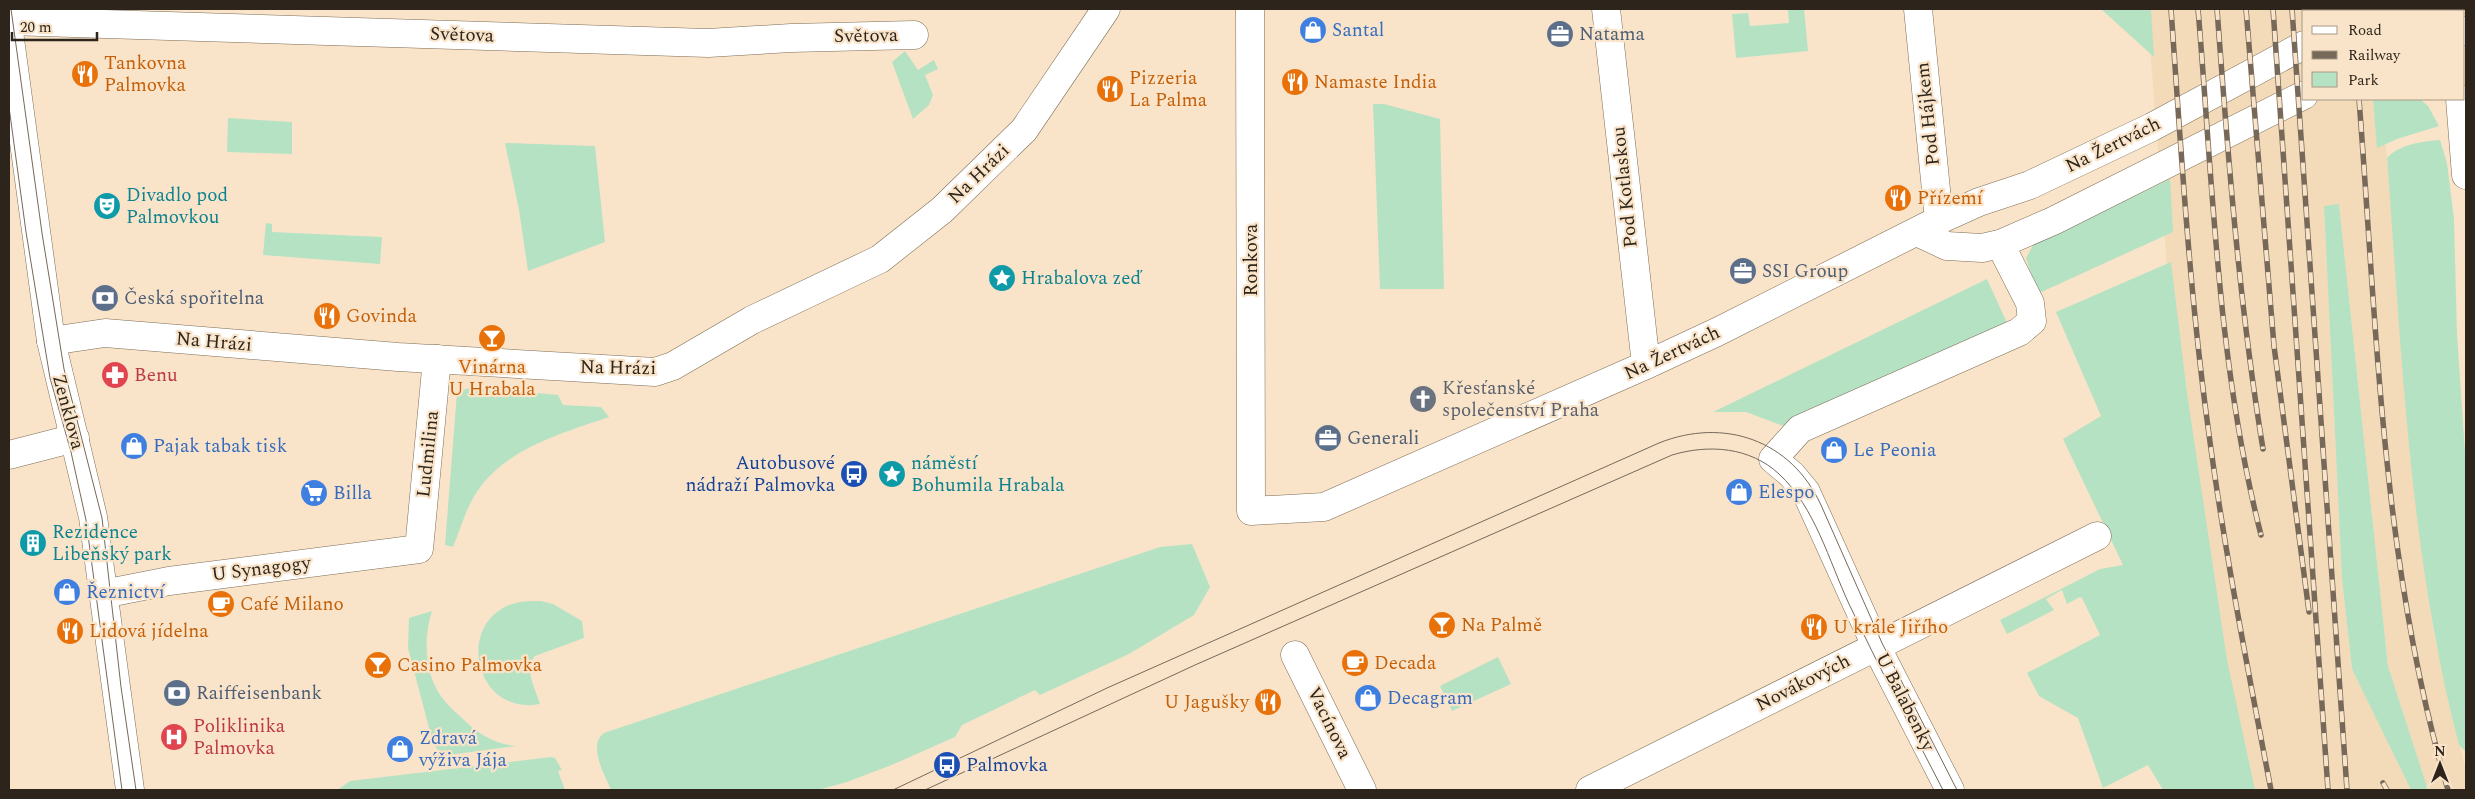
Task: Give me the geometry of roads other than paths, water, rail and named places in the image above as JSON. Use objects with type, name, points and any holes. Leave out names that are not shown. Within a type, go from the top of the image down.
[{"type":"street","name":"Na Hrázi","points":[[51,341],[106,333],[437,359],[655,372],[673,366],[752,320],[880,258],[942,210],[1024,130],[1106,9]]},
{"type":"street","name":"Ronkova","points":[[1250,9],[1251,511]]},
{"type":"street","name":"Pod Kotlaskou","points":[[1606,9],[1646,365]]},
{"type":"street","name":"Pod Hájkem","points":[[1918,9],[1928,226]]},
{"type":"street","name":"Světova","points":[[9,21],[708,44],[791,38],[914,35]]},
{"type":"street","name":"Zenklova","points":[[9,32],[51,341],[58,378],[76,438],[93,517],[130,790]]},
{"type":"street","name":"Na Žertvách","points":[[1251,511],[1324,507],[1646,365],[1718,332],[1978,202],[2030,185],[2152,127],[2302,46]]},
{"type":"street","points":[[1928,226],[1947,246],[1982,248],[2000,244],[2053,221],[2302,96]]},
{"type":"street","points":[[2460,100],[2466,175]]},
{"type":"street","name":"U Balabenky","points":[[1950,790],[1876,646],[1806,492],[1792,475],[1774,459],[1800,429],[2019,332],[2032,321],[2030,303],[2000,244]]},
{"type":"street","name":"Ludmilina","points":[[419,549],[437,359]]},
{"type":"street","points":[[9,454],[76,438]]},
{"type":"street","name":"Novákových","points":[[1590,790],[2097,536]]},
{"type":"street","name":"U Synagogy","points":[[103,594],[169,581],[419,549]]},
{"type":"street","name":"Vacínova","points":[[1295,655],[1362,790]]},
{"type":"tram line","points":[[11,9],[42,233],[64,369],[102,518],[121,687],[136,790]]},
{"type":"tram line","points":[[9,107],[26,232],[50,378],[71,452],[86,520],[122,790]]},
{"type":"tram line","points":[[893,790],[1107,688],[1659,443],[1683,436],[1708,433],[1731,434],[1753,440],[1774,450],[1792,464],[1808,483],[1821,505],[1882,643],[1957,790]]},
{"type":"tram line","points":[[925,790],[1195,665],[1672,455],[1714,449],[1729,450],[1755,458],[1768,465],[1792,487],[1812,518],[1860,628],[1943,790]]},
{"type":"railway","points":[[2171,9],[2182,166],[2201,375],[2214,473],[2229,564],[2271,790]]},
{"type":"railway","points":[[2198,9],[2213,207],[2226,339],[2246,470],[2261,535]]},
{"type":"railway","points":[[2217,9],[2241,284],[2263,449]]},
{"type":"railway","points":[[2246,9],[2274,346],[2309,612]]},
{"type":"railway","points":[[2273,9],[2328,790]]},
{"type":"railway","points":[[2292,9],[2347,790]]},
{"type":"railway","points":[[2359,100],[2378,360],[2396,534],[2409,620],[2426,706],[2448,790]]},
{"type":"railway","points":[[2383,783],[2387,790]]},
{"type":"place","name":"Santal","points":[[1313,30]]},
{"type":"place","name":"Natama","points":[[1560,34]]},
{"type":"place","name":"Tankovna Palmovka","points":[[85,74]]},
{"type":"place","name":"Namaste India","points":[[1295,82]]},
{"type":"place","name":"Pizzeria La Palma","points":[[1110,89]]},
{"type":"place","name":"Přízemí","points":[[1898,198]]},
{"type":"place","name":"Divadlo pod Palmovkou","points":[[107,206]]},
{"type":"place","name":"SSI Group","points":[[1743,271]]},
{"type":"place","name":"Hrabalova zeď","points":[[1002,278]]},
{"type":"place","name":"Česká spořitelna","points":[[105,298]]},
{"type":"place","name":"Govinda","points":[[327,316]]},
{"type":"place","name":"Vinárna U Hrabala","points":[[492,338]]},
{"type":"place","name":"Benu","points":[[115,375]]},
{"type":"place","name":"Křesťanské společenství Praha","points":[[1423,399]]},
{"type":"place","name":"Generali","points":[[1328,438]]},
{"type":"place","name":"Pajak tabak tisk","points":[[134,446]]},
{"type":"place","name":"Le Peonia","points":[[1834,450]]},
{"type":"place","name":"Autobusové nádraží Palmovka","points":[[854,474]]},
{"type":"place","name":"náměstí Bohumila Hrabala","points":[[892,474]]},
{"type":"place","name":"Elespo","points":[[1739,492]]},
{"type":"place","name":"Billa","points":[[314,493]]},
{"type":"place","name":"Rezidence Libeňský park","points":[[33,543]]},
{"type":"place","name":"Řeznictví","points":[[67,592]]},
{"type":"place","name":"Café Milano","points":[[221,604]]},
{"type":"place","name":"Na Palmě","points":[[1442,625]]},
{"type":"place","name":"U krále Jiřího","points":[[1814,627]]},
{"type":"place","name":"Lidová jídelna","points":[[70,631]]},
{"type":"place","name":"Decada","points":[[1355,663]]},
{"type":"place","name":"Casino Palmovka","points":[[378,665]]},
{"type":"place","name":"Raiffeisenbank","points":[[177,693]]},
{"type":"place","name":"Decagram","points":[[1368,698]]},
{"type":"place","name":"U Jagušky","points":[[1268,702]]},
{"type":"place","name":"Poliklinika Palmovka","points":[[174,737]]},
{"type":"place","name":"Zdravá výživa Jája","points":[[400,749]]},
{"type":"place","name":"Palmovka","points":[[947,765]]}]
